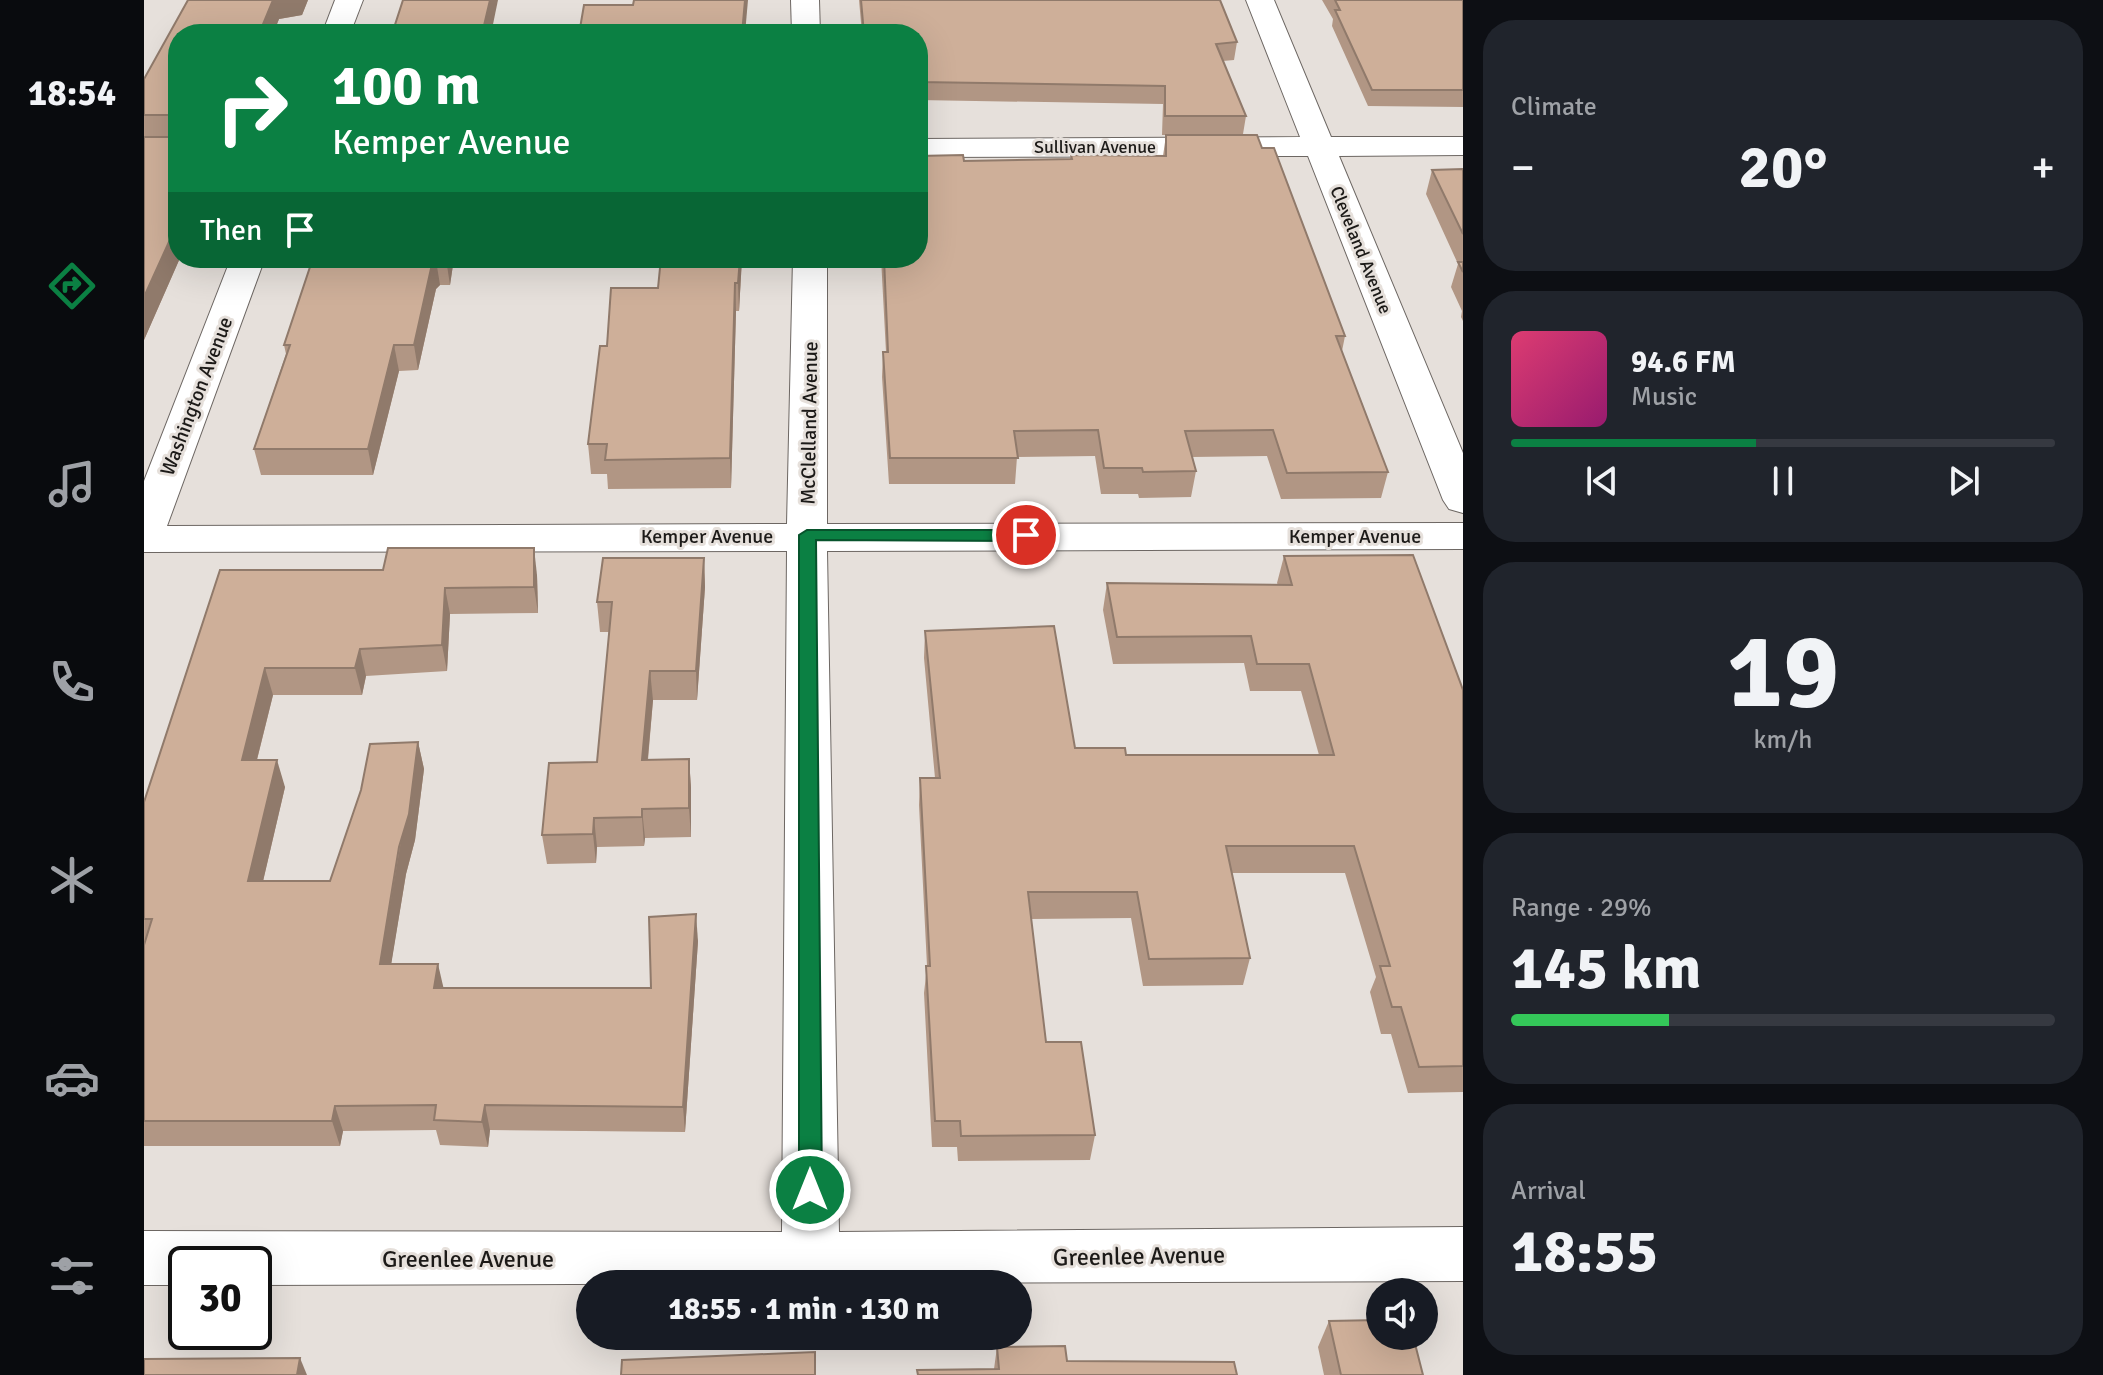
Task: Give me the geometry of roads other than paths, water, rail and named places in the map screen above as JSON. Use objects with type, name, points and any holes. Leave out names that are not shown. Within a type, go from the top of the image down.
[{"type":"street","points":[[340,24],[349,0]]},
{"type":"street","points":[[805,0],[806,24]]},
{"type":"street","name":"Cleveland Avenue","points":[[1260,0],[1463,500]]},
{"type":"street","name":"Sullivan Avenue","points":[[928,148],[1463,146]]},
{"type":"street","name":"Washington Avenue","points":[[144,536],[244,268]]},
{"type":"street","name":"McClelland Avenue","points":[[810,268],[807,535],[811,1259]]},
{"type":"street","name":"Kemper Avenue","points":[[144,536],[1463,536]]},
{"type":"street","name":"Greenlee Avenue","points":[[144,1258],[811,1259],[1463,1254]]}]
